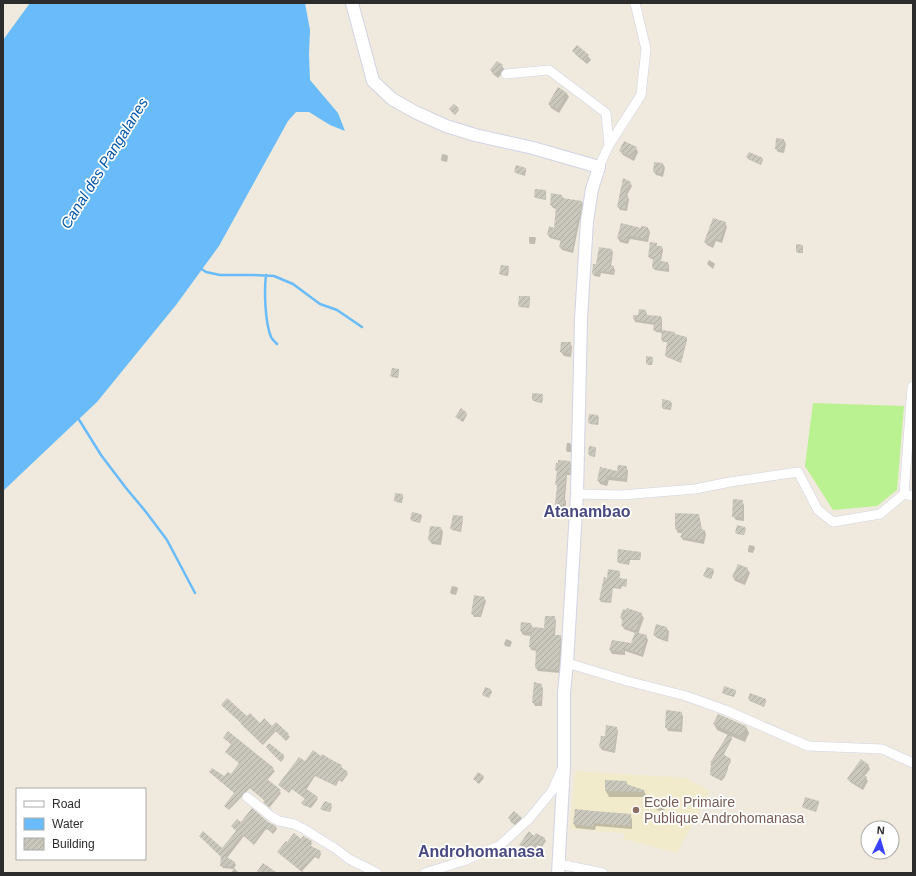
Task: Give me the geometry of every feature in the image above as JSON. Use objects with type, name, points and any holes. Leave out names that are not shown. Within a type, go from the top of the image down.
[{"type":"street","points":[[352,3],[373,81],[392,99],[415,112],[446,126],[475,136],[533,148],[599,167]]},
{"type":"street","points":[[603,873],[559,869],[564,766],[564,692],[577,494],[581,319],[587,221],[592,189],[608,145],[641,94],[646,48],[635,3]]},
{"type":"street","points":[[506,74],[549,70],[606,113],[608,145]]},
{"type":"street","points":[[577,494],[622,495],[695,489],[730,482],[798,472],[818,510],[833,522],[880,514],[908,495],[913,386]]},
{"type":"street","points":[[567,663],[627,681],[686,696],[725,710],[808,746],[882,749],[913,763]]},
{"type":"street","points":[[425,873],[464,861],[499,846],[529,820],[552,791],[564,766]]},
{"type":"street","points":[[247,797],[272,817],[279,821],[294,824],[304,829],[336,849],[349,860],[377,873]]},
{"type":"shaded area","name":"Ecole Primaire Publique Androhomanasa","points":[[575,771],[686,778],[710,791],[677,853],[624,839],[624,833],[570,829]]},
{"type":"green space","points":[[813,403],[904,406],[897,490],[877,506],[833,510],[805,466]]},
{"type":"water","name":"Canal des Pangalanes","points":[[30,3],[305,3],[310,30],[310,80],[338,113],[345,131],[330,125],[309,112],[296,112],[288,121],[219,246],[176,305],[97,402],[3,491],[3,40]]},
{"type":"building","points":[[577,45],[589,55],[584,61],[572,51]]},
{"type":"building","points":[[497,61],[503,65],[496,75],[490,70]]},
{"type":"building","points":[[558,87],[567,93],[557,109],[548,104]]},
{"type":"building","points":[[454,104],[459,108],[454,114],[449,109]]},
{"type":"building","points":[[776,138],[784,139],[783,150],[775,149]]},
{"type":"building","points":[[624,141],[637,147],[632,157],[619,151]]},
{"type":"building","points":[[749,152],[763,158],[760,164],[746,157]]},
{"type":"building","points":[[654,162],[663,163],[662,173],[653,172]]},
{"type":"building","points":[[516,165],[526,168],[524,175],[514,172]]},
{"type":"building","points":[[623,178],[631,182],[625,194],[628,195],[625,209],[617,207]]},
{"type":"building","points":[[535,189],[546,190],[545,199],[534,197]]},
{"type":"building","points":[[551,193],[562,195],[562,198],[582,201],[580,217],[578,216],[572,250],[559,247],[561,239],[547,235],[549,226],[554,228],[556,206],[550,205]]},
{"type":"building","points":[[713,218],[726,222],[720,240],[715,238],[711,245],[704,242]]},
{"type":"building","points":[[621,223],[641,228],[641,226],[648,227],[646,239],[628,235],[626,241],[617,238]]},
{"type":"building","points":[[650,242],[657,243],[657,246],[662,246],[660,258],[661,261],[668,262],[668,270],[652,268],[653,257],[648,257]]},
{"type":"building","points":[[796,244],[803,245],[802,252],[796,252]]},
{"type":"building","points":[[599,247],[612,249],[610,265],[614,266],[613,273],[600,271],[599,274],[592,274],[593,264],[596,264]]},
{"type":"building","points":[[501,265],[509,266],[507,275],[499,274]]},
{"type":"building","points":[[519,296],[530,296],[529,307],[518,306]]},
{"type":"building","points":[[639,309],[646,310],[646,315],[661,316],[661,331],[653,330],[654,323],[633,319],[633,315],[638,315]]},
{"type":"building","points":[[662,330],[675,332],[674,334],[687,337],[681,362],[665,356],[667,341],[661,340]]},
{"type":"building","points":[[561,342],[571,342],[570,353],[560,352]]},
{"type":"building","points":[[646,356],[653,357],[652,364],[646,364]]},
{"type":"building","points":[[392,368],[399,369],[398,376],[390,376]]},
{"type":"building","points":[[532,393],[543,394],[542,402],[532,400]]},
{"type":"building","points":[[662,399],[671,401],[670,408],[662,408]]},
{"type":"building","points":[[461,408],[467,413],[462,421],[455,417]]},
{"type":"building","points":[[589,414],[598,415],[597,424],[588,423]]},
{"type":"building","points":[[589,446],[596,447],[594,456],[588,454]]},
{"type":"building","points":[[558,460],[570,461],[570,473],[566,472],[564,505],[555,505],[557,471],[555,470]]},
{"type":"building","points":[[618,465],[627,466],[625,479],[607,476],[605,482],[597,481],[600,467],[617,471]]},
{"type":"building","points":[[395,493],[403,494],[402,501],[394,501]]},
{"type":"building","points":[[733,499],[743,500],[742,517],[732,517]]},
{"type":"building","points":[[412,512],[421,514],[419,522],[410,519]]},
{"type":"building","points":[[675,513],[699,514],[701,529],[705,530],[702,541],[680,537],[683,530],[675,529]]},
{"type":"building","points":[[453,515],[463,516],[460,530],[450,529]]},
{"type":"building","points":[[737,525],[745,527],[744,534],[735,533]]},
{"type":"building","points":[[430,526],[441,527],[439,542],[428,540]]},
{"type":"building","points":[[618,549],[641,552],[640,559],[629,559],[628,564],[617,562]]},
{"type":"building","points":[[738,564],[748,568],[743,581],[732,577]]},
{"type":"building","points":[[707,567],[714,569],[710,578],[703,576]]},
{"type":"building","points":[[608,569],[620,571],[619,578],[627,579],[626,586],[621,585],[621,588],[613,587],[611,602],[599,600],[604,577],[607,578]]},
{"type":"building","points":[[474,595],[485,597],[480,615],[471,614]]},
{"type":"building","points":[[627,608],[642,613],[636,631],[621,626],[623,619],[620,618],[623,609],[626,610]]},
{"type":"building","points":[[545,616],[555,616],[554,635],[561,635],[558,670],[535,668],[536,648],[529,647],[531,627],[544,628]]},
{"type":"building","points":[[521,622],[531,623],[530,632],[520,631]]},
{"type":"building","points":[[656,624],[667,627],[666,639],[653,635]]},
{"type":"building","points":[[635,632],[647,635],[641,654],[624,648],[623,652],[609,650],[612,640],[631,643]]},
{"type":"building","points":[[534,682],[542,684],[541,703],[532,703]]},
{"type":"building","points":[[724,686],[736,690],[733,696],[722,693]]},
{"type":"building","points":[[485,687],[491,689],[489,697],[482,695]]},
{"type":"building","points":[[750,693],[766,699],[763,706],[748,699]]},
{"type":"building","points":[[227,698],[247,716],[250,713],[260,723],[264,718],[272,726],[276,722],[289,734],[285,739],[274,730],[262,744],[221,705]]},
{"type":"building","points":[[666,710],[682,712],[680,729],[665,728]]},
{"type":"building","points":[[718,714],[746,726],[742,737],[713,724]]},
{"type":"building","points":[[606,725],[617,727],[614,751],[599,747],[601,736],[605,736]]},
{"type":"building","points":[[228,731],[274,768],[267,779],[281,790],[269,806],[272,810],[263,802],[265,800],[248,787],[228,809],[224,806],[234,793],[209,772],[212,768],[224,776],[228,772],[231,774],[239,763],[225,752],[231,744],[223,738]]},
{"type":"building","points":[[728,734],[732,737],[723,754],[731,759],[727,766],[724,778],[722,777],[721,780],[710,775],[710,763]]},
{"type":"building","points":[[269,743],[284,755],[280,761],[266,747]]},
{"type":"building","points":[[313,750],[321,756],[322,754],[342,765],[341,767],[348,772],[341,781],[338,779],[335,785],[314,775],[305,788],[318,797],[310,807],[301,803],[305,799],[291,788],[288,792],[278,785],[299,757],[305,761]]},
{"type":"building","points":[[861,759],[869,765],[862,774],[867,777],[861,787],[847,779]]},
{"type":"building","points":[[478,772],[484,776],[478,783],[473,779]]},
{"type":"building","points":[[605,780],[627,781],[626,784],[644,790],[644,792],[605,791]]},
{"type":"building","points":[[805,797],[819,801],[815,811],[802,807]]},
{"type":"building","points":[[656,800],[664,802],[662,809],[654,806]]},
{"type":"building","points":[[325,801],[332,804],[329,811],[320,809]]},
{"type":"building","points":[[252,808],[268,822],[276,826],[272,832],[266,827],[264,828],[253,843],[242,835],[225,856],[235,862],[232,867],[220,866],[221,857],[199,836],[203,831],[222,848],[236,831],[231,826],[237,819],[241,822]]},
{"type":"building","points":[[575,809],[631,814],[630,826],[594,823],[593,827],[573,824]]},
{"type":"building","points":[[514,811],[522,818],[515,824],[508,818]]},
{"type":"building","points":[[529,831],[534,836],[536,833],[545,838],[541,845],[536,843],[533,858],[522,850],[523,848],[519,845]]},
{"type":"building","points":[[294,833],[301,839],[303,836],[312,841],[309,845],[321,851],[318,857],[314,855],[300,870],[277,852]]},
{"type":"building","points":[[263,863],[269,867],[277,873],[256,873]]},
{"type":"waterway","points":[[200,268],[206,272],[220,275],[274,276],[293,284],[320,304],[337,310],[362,327]]},
{"type":"waterway","points":[[266,275],[265,298],[267,323],[271,337],[277,344]]},
{"type":"waterway","points":[[78,418],[101,455],[167,540],[195,593]]},
{"type":"place","name":"Ecole Primaire Publique Androhomanasa","points":[[636,810]]},
{"type":"district","name":"Atanambao","points":[[587,511]]},
{"type":"district","name":"Androhomanasa","points":[[481,851]]}]
